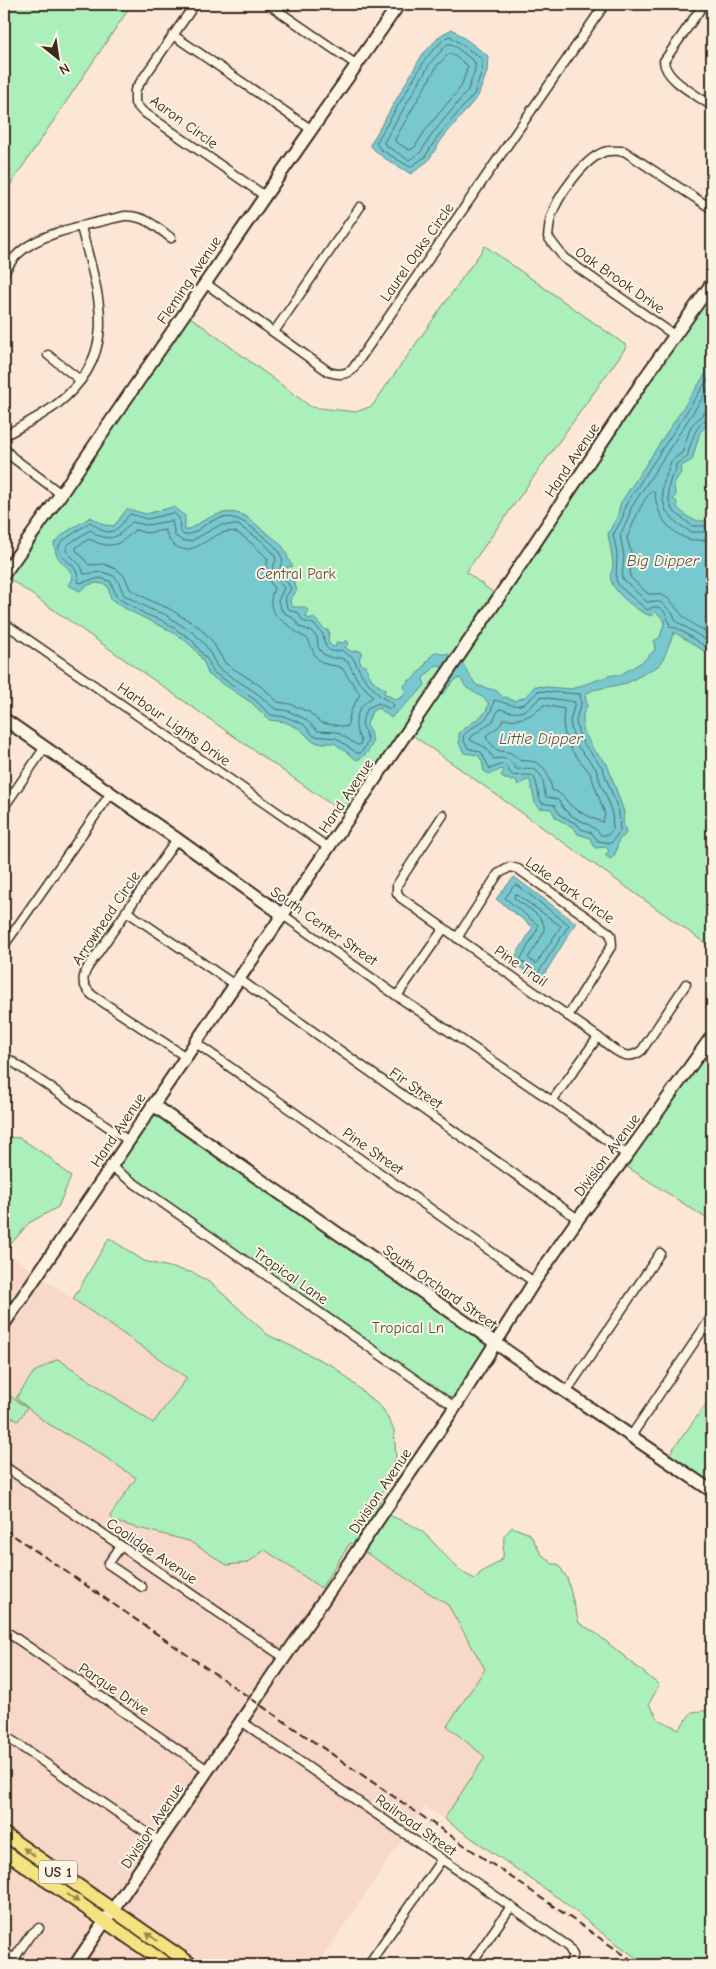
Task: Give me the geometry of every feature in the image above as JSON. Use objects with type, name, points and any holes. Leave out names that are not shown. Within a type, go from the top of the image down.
[{"type":"main road","name":"US 1","points":[[4,1834],[192,1965]]},
{"type":"main road","name":"US 1","points":[[4,1851],[168,1965]]},
{"type":"street","name":"Aaron Circle","points":[[194,4],[135,90],[135,103],[142,110],[265,196]]},
{"type":"street","points":[[268,4],[357,65]]},
{"type":"street","name":"Fleming Avenue","points":[[4,574],[399,4]]},
{"type":"street","name":"Laurel Oaks Circle","points":[[205,283],[329,372],[337,375],[347,374],[352,370],[605,4]]},
{"type":"street","points":[[704,4],[664,61],[664,67],[669,76],[712,106]]},
{"type":"street","points":[[173,35],[312,130]]},
{"type":"street","name":"Oak Brook Drive","points":[[674,335],[564,258],[548,236],[551,218],[558,202],[588,162],[606,152],[624,151],[712,209]]},
{"type":"street","points":[[274,332],[360,207]]},
{"type":"street","points":[[4,273],[17,254],[34,240],[124,216],[135,216],[149,221],[171,238]]},
{"type":"street","points":[[4,436],[56,405],[80,380],[98,347],[102,318],[81,227]]},
{"type":"street","name":"Hand Avenue","points":[[4,1324],[329,848],[674,335],[712,283]]},
{"type":"street","points":[[48,355],[80,380]]},
{"type":"street","points":[[4,448],[12,457],[61,494]]},
{"type":"street","name":"Harbour Lights Drive","points":[[4,623],[329,848]]},
{"type":"street","name":"South Center Street","points":[[4,719],[111,792],[397,996],[552,1101],[627,1155]]},
{"type":"street","points":[[4,807],[45,747]]},
{"type":"street","points":[[5,944],[111,792]]},
{"type":"street","name":"Pine Trail","points":[[443,815],[397,885],[397,893],[400,898],[598,1037],[627,1057],[635,1056],[642,1050],[686,984]]},
{"type":"street","name":"Arrowhead Circle","points":[[177,839],[88,967],[82,982],[92,995],[186,1057]]},
{"type":"street","name":"Lake Park Circle","points":[[457,938],[498,874],[510,868],[518,869],[608,932],[611,935],[612,945],[568,1016]]},
{"type":"street","name":"Fir Street","points":[[126,911],[237,982],[578,1219]]},
{"type":"street","points":[[397,996],[444,928]]},
{"type":"street","name":"Division Avenue","points":[[75,1965],[455,1407],[534,1282],[712,1036]]},
{"type":"street","points":[[552,1101],[598,1037]]},
{"type":"street","name":"Pine Street","points":[[196,1043],[534,1282]]},
{"type":"street","points":[[4,1056],[129,1141]]},
{"type":"street","name":"South Orchard Street","points":[[153,1105],[496,1344],[712,1491]]},
{"type":"street","name":"Tropical Lane","points":[[111,1167],[455,1407]]},
{"type":"street","points":[[566,1392],[660,1253]]},
{"type":"street","points":[[630,1436],[712,1316]]},
{"type":"street","points":[[4,1480],[7,1468]]},
{"type":"street","name":"Coolidge Avenue","points":[[7,1468],[285,1658]]},
{"type":"street","points":[[121,1546],[108,1564],[142,1587]]},
{"type":"street","name":"Parque Drive","points":[[4,1630],[208,1770]]},
{"type":"street","name":"Railroad Street","points":[[241,1721],[510,1908],[568,1946],[573,1955],[569,1965]]},
{"type":"street","points":[[4,1735],[159,1841]]},
{"type":"street","points":[[368,1965],[442,1859]]},
{"type":"street","points":[[470,1965],[510,1908]]},
{"type":"street","points":[[14,1959],[30,1935],[39,1928]]},
{"type":"street","points":[[4,1952],[23,1965]]},
{"type":"shaded area","points":[[4,1251],[34,1272],[4,1317]]},
{"type":"shaded area","points":[[41,1277],[187,1378],[153,1423],[58,1359],[96,1451],[136,1478],[110,1515],[146,1531],[189,1541],[210,1556],[247,1563],[264,1550],[321,1588],[350,1543],[356,1546],[284,1653],[4,1462],[4,1331]]},
{"type":"shaded area","points":[[11,1475],[115,1547],[105,1561],[107,1568],[144,1592],[147,1586],[113,1563],[122,1551],[280,1659],[207,1764],[4,1626],[4,1487]]},
{"type":"shaded area","points":[[363,1551],[448,1605],[485,1670],[447,1726],[485,1757],[444,1819],[425,1807],[408,1831],[247,1720]]},
{"type":"shaded area","points":[[4,1635],[202,1771],[158,1836],[4,1731]]},
{"type":"shaded area","points":[[242,1726],[404,1837],[317,1965],[203,1965],[119,1907]]},
{"type":"shaded area","points":[[4,1739],[154,1842],[113,1902],[4,1826]]},
{"type":"shaded area","points":[[4,1861],[96,1927],[70,1965],[31,1965],[4,1945]]},
{"type":"shaded area","points":[[103,1931],[152,1965],[79,1965]]},
{"type":"green space","points":[[4,4],[132,4],[4,194]]},
{"type":"green space","name":"Central Park","points":[[485,246],[627,346],[466,572],[499,597],[712,283],[712,948],[408,732],[349,817],[4,575],[185,313],[311,407],[356,412],[372,406]]},
{"type":"green space","points":[[712,1035],[712,1222],[621,1163]]},
{"type":"green space","name":"Tropical Ln","points":[[154,1110],[491,1345],[454,1401],[116,1166]]},
{"type":"green space","points":[[4,1137],[20,1138],[49,1157],[71,1177],[58,1207],[29,1223],[4,1252]]},
{"type":"green space","points":[[109,1238],[144,1261],[194,1273],[212,1284],[268,1335],[333,1366],[383,1409],[394,1430],[396,1458],[377,1508],[380,1510],[356,1546],[350,1543],[321,1588],[265,1550],[247,1563],[227,1565],[189,1541],[115,1522],[110,1516],[136,1478],[96,1451],[45,1422],[16,1398],[34,1372],[58,1359],[153,1423],[187,1378],[73,1299]]},
{"type":"green space","points":[[4,1392],[27,1408],[18,1421],[6,1413],[4,1416]]},
{"type":"green space","points":[[712,1396],[712,1486],[668,1456]]},
{"type":"green space","points":[[387,1514],[422,1531],[454,1565],[475,1579],[481,1572],[503,1558],[504,1536],[512,1527],[530,1534],[541,1554],[553,1564],[558,1564],[567,1578],[579,1623],[597,1634],[659,1685],[649,1704],[659,1720],[679,1729],[692,1712],[712,1710],[712,1965],[646,1965],[564,1902],[444,1819],[485,1757],[447,1726],[485,1669],[448,1605],[363,1551]]},
{"type":"water","points":[[452,29],[488,56],[487,72],[478,96],[442,139],[428,161],[411,174],[384,158],[370,145],[422,55],[441,35]]},
{"type":"water","points":[[712,366],[712,421],[700,432],[692,460],[680,467],[681,473],[675,483],[676,495],[673,499],[677,502],[677,507],[689,518],[712,521],[712,656],[674,632],[662,662],[658,666],[627,683],[593,690],[585,694],[587,706],[583,714],[583,730],[593,749],[607,764],[624,812],[623,823],[626,832],[619,840],[615,853],[610,859],[605,855],[609,851],[606,847],[595,848],[590,838],[578,834],[574,828],[556,818],[551,809],[539,808],[535,803],[530,780],[518,785],[516,780],[504,779],[501,775],[504,771],[503,769],[487,773],[484,771],[482,761],[478,755],[464,753],[459,743],[459,733],[485,713],[489,704],[484,698],[467,688],[460,678],[454,681],[440,695],[462,663],[476,685],[497,691],[503,698],[506,697],[514,701],[525,697],[535,686],[571,689],[612,675],[620,675],[642,662],[655,650],[654,641],[660,637],[665,621],[656,612],[652,616],[635,607],[622,597],[613,585],[610,576],[613,565],[612,553],[608,534],[618,515],[620,504]]},
{"type":"water","points":[[173,507],[185,516],[185,531],[213,516],[227,512],[247,517],[276,540],[284,548],[293,566],[284,568],[286,573],[290,573],[297,590],[290,600],[291,605],[294,607],[304,607],[308,610],[306,617],[310,619],[313,617],[324,629],[329,631],[328,642],[333,647],[336,646],[336,642],[343,643],[346,640],[349,643],[345,647],[352,652],[357,650],[362,652],[359,660],[362,665],[366,666],[370,677],[375,683],[385,689],[384,693],[396,700],[405,695],[404,686],[409,680],[412,680],[437,651],[440,654],[451,656],[442,669],[440,665],[437,665],[424,677],[425,685],[391,718],[379,708],[372,711],[367,724],[373,741],[363,757],[357,760],[334,743],[318,743],[311,740],[300,729],[285,722],[269,720],[252,703],[208,674],[202,659],[193,647],[167,629],[124,608],[111,599],[108,586],[93,584],[86,586],[80,591],[68,585],[73,579],[69,570],[57,556],[54,543],[66,532],[91,517],[104,525],[114,526],[127,509],[146,514]]},
{"type":"water","points":[[514,877],[576,923],[540,981],[512,962],[533,927],[496,899]]},
{"type":"railway","points":[[4,1529],[639,1965]]},
{"type":"water label","name":"Big Dipper","points":[[663,560]]},
{"type":"water label","name":"Little Dipper","points":[[541,738]]}]
